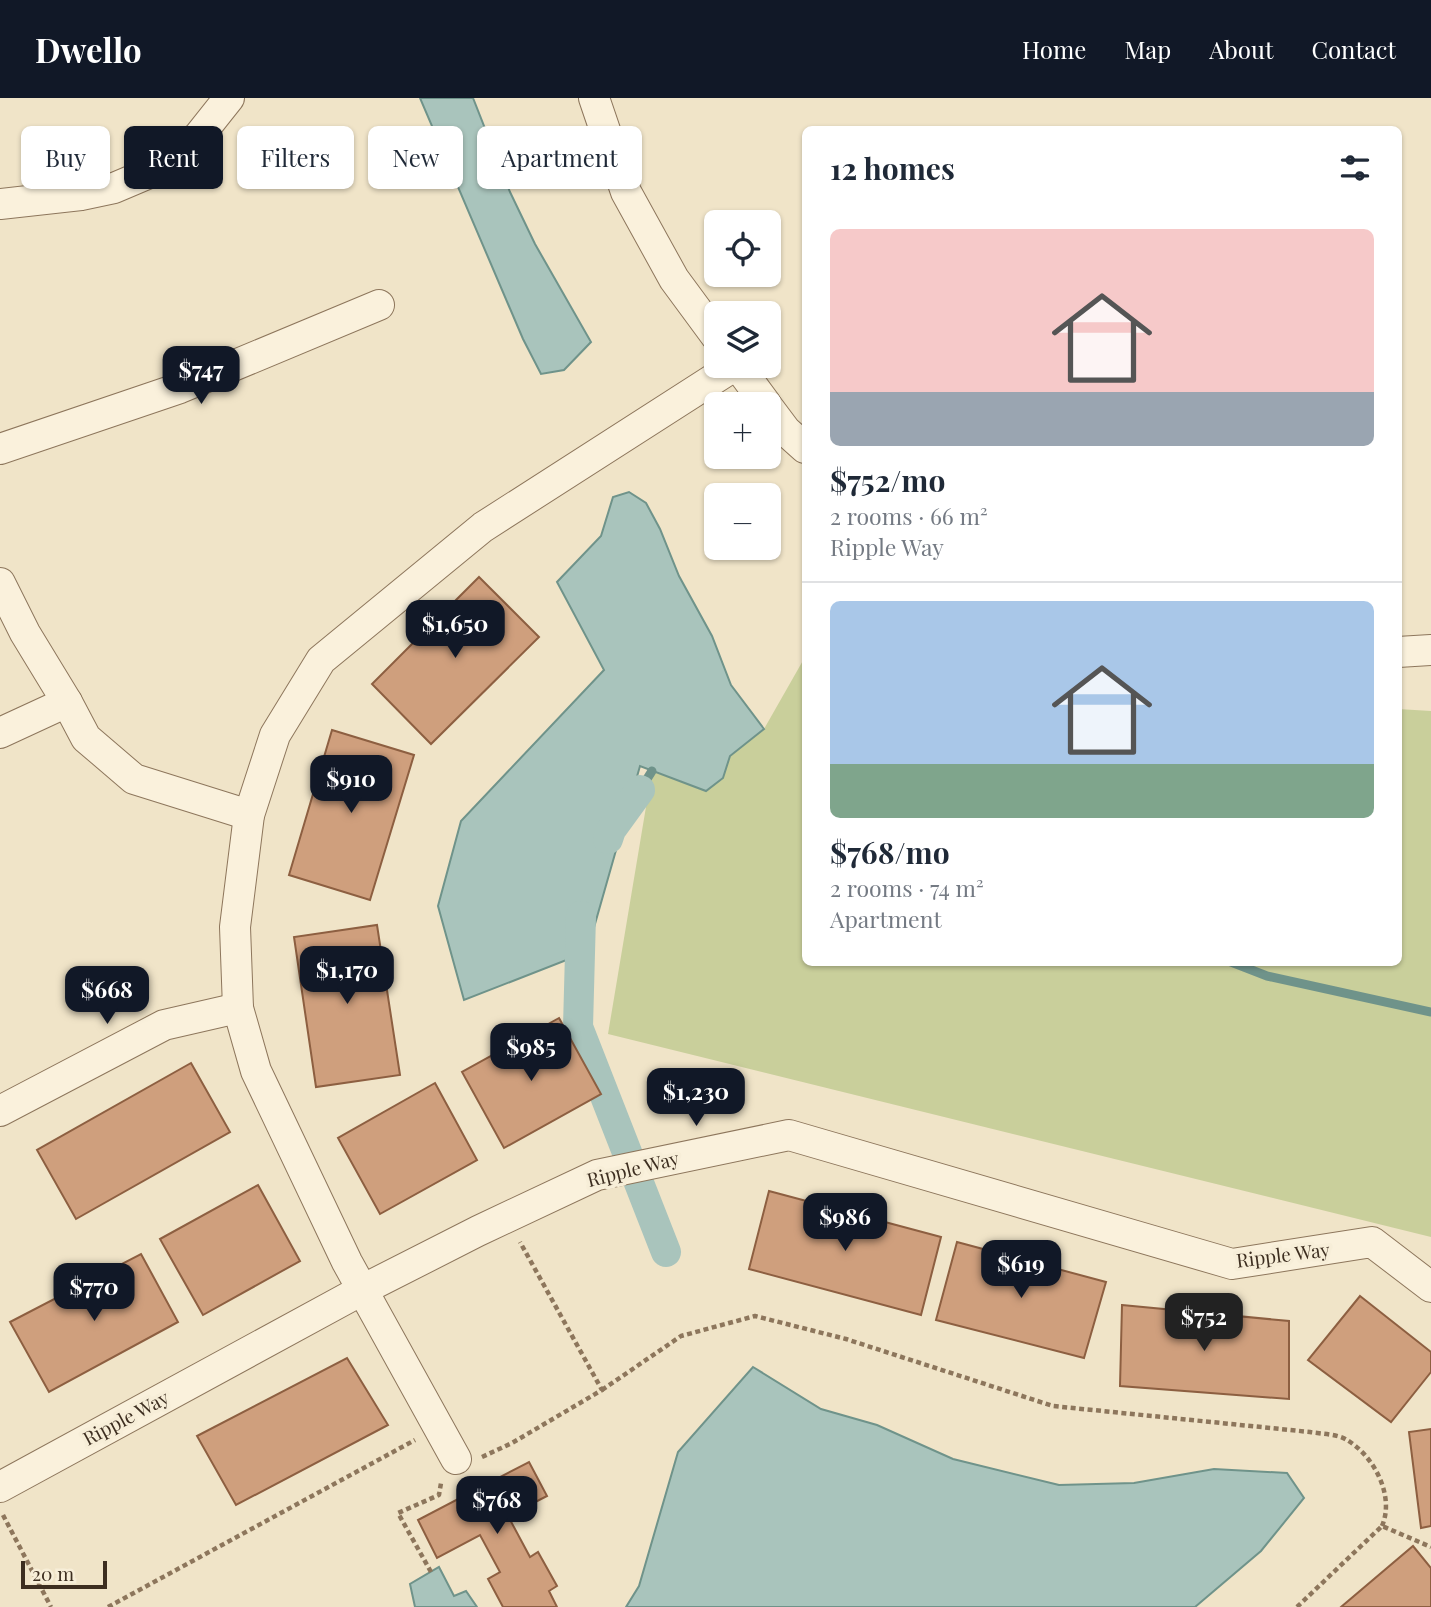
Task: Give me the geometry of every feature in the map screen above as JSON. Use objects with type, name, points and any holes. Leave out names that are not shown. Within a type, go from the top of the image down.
[{"type":"street","points":[[0,204],[81,195],[114,188],[147,174],[198,138],[229,98]]},
{"type":"street","points":[[594,98],[626,192],[674,279],[704,319]]},
{"type":"street","points":[[0,449],[180,388],[379,305]]},
{"type":"street","points":[[459,1465],[362,1290],[256,1071],[238,1008],[235,927],[249,815],[275,736],[321,660],[482,527],[717,378]]},
{"type":"street","points":[[746,378],[757,392]]},
{"type":"street","points":[[781,424],[802,445]]},
{"type":"street","points":[[0,583],[25,633],[86,738],[134,779],[249,815]]},
{"type":"street","points":[[1402,652],[1431,650]]},
{"type":"street","points":[[0,733],[67,702]]},
{"type":"street","points":[[0,1111],[164,1025],[238,1008]]},
{"type":"street","name":"Ripple Way","points":[[0,1486],[362,1290],[597,1175],[789,1135],[1232,1264],[1371,1242],[1431,1287]]},
{"type":"path","points":[[518,1239],[601,1390]]},
{"type":"path","points":[[431,1572],[398,1513],[439,1495],[459,1465],[512,1443],[601,1390],[681,1336],[755,1317],[846,1339],[1053,1406],[1310,1432],[1346,1439],[1373,1464],[1386,1498],[1386,1516],[1382,1526],[1297,1607]]},
{"type":"path","points":[[108,1607],[420,1437]]},
{"type":"path","points":[[0,1509],[51,1607]]},
{"type":"path","points":[[1382,1526],[1431,1547]]},
{"type":"green space","points":[[802,662],[802,966],[1402,966],[1402,709],[1431,711],[1431,1237],[608,1034],[652,771],[706,791],[723,778],[730,756],[764,729]]},
{"type":"water","points":[[420,98],[473,98],[484,126],[477,126],[477,189],[509,189],[535,244],[591,342],[564,370],[541,374],[523,339],[459,189],[463,189],[463,126],[432,126]]},
{"type":"water","points":[[629,492],[646,503],[679,576],[712,636],[731,685],[764,729],[730,756],[723,778],[706,791],[640,766],[587,952],[464,1000],[438,906],[461,821],[604,670],[557,582],[601,536],[613,497]]},
{"type":"water","points":[[753,1367],[821,1409],[877,1425],[953,1459],[1059,1485],[1134,1483],[1214,1469],[1287,1473],[1304,1498],[1261,1551],[1195,1607],[626,1607],[639,1586],[678,1452]]},
{"type":"water","points":[[439,1567],[454,1596],[466,1591],[477,1607],[415,1607],[410,1584]]},
{"type":"building","points":[[479,577],[539,637],[431,744],[372,684]]},
{"type":"building","points":[[332,730],[414,755],[370,900],[289,875]]},
{"type":"building","points":[[377,925],[400,1075],[316,1087],[294,937]]},
{"type":"building","points":[[559,1018],[601,1094],[504,1148],[462,1072]]},
{"type":"building","points":[[191,1063],[230,1132],[76,1219],[37,1150]]},
{"type":"building","points":[[435,1083],[477,1160],[380,1214],[338,1138]]},
{"type":"building","points":[[258,1185],[300,1261],[203,1315],[160,1239]]},
{"type":"building","points":[[769,1191],[941,1237],[921,1315],[749,1269]]},
{"type":"building","points":[[957,1242],[1106,1282],[1084,1358],[936,1320]]},
{"type":"building","points":[[141,1254],[178,1322],[49,1392],[10,1322]]},
{"type":"building","points":[[1360,1296],[1431,1352],[1431,1372],[1391,1422],[1308,1360]]},
{"type":"building","points":[[1122,1305],[1289,1321],[1289,1399],[1120,1386]]},
{"type":"building","points":[[347,1358],[388,1425],[236,1505],[197,1436]]},
{"type":"building","points":[[1431,1429],[1431,1526],[1421,1528],[1409,1432]]},
{"type":"building","points":[[529,1462],[547,1496],[508,1516],[530,1557],[538,1552],[557,1586],[549,1591],[557,1607],[503,1607],[488,1579],[500,1572],[480,1535],[437,1558],[418,1520]]},
{"type":"building","points":[[1413,1546],[1431,1568],[1431,1607],[1341,1607]]},
{"type":"waterway","points":[[640,790],[652,771]]},
{"type":"waterway","points":[[608,839],[611,830],[640,790]]},
{"type":"waterway","points":[[581,916],[578,1027],[666,1252]]},
{"type":"waterway","points":[[1241,966],[1267,976],[1431,1012]]}]
